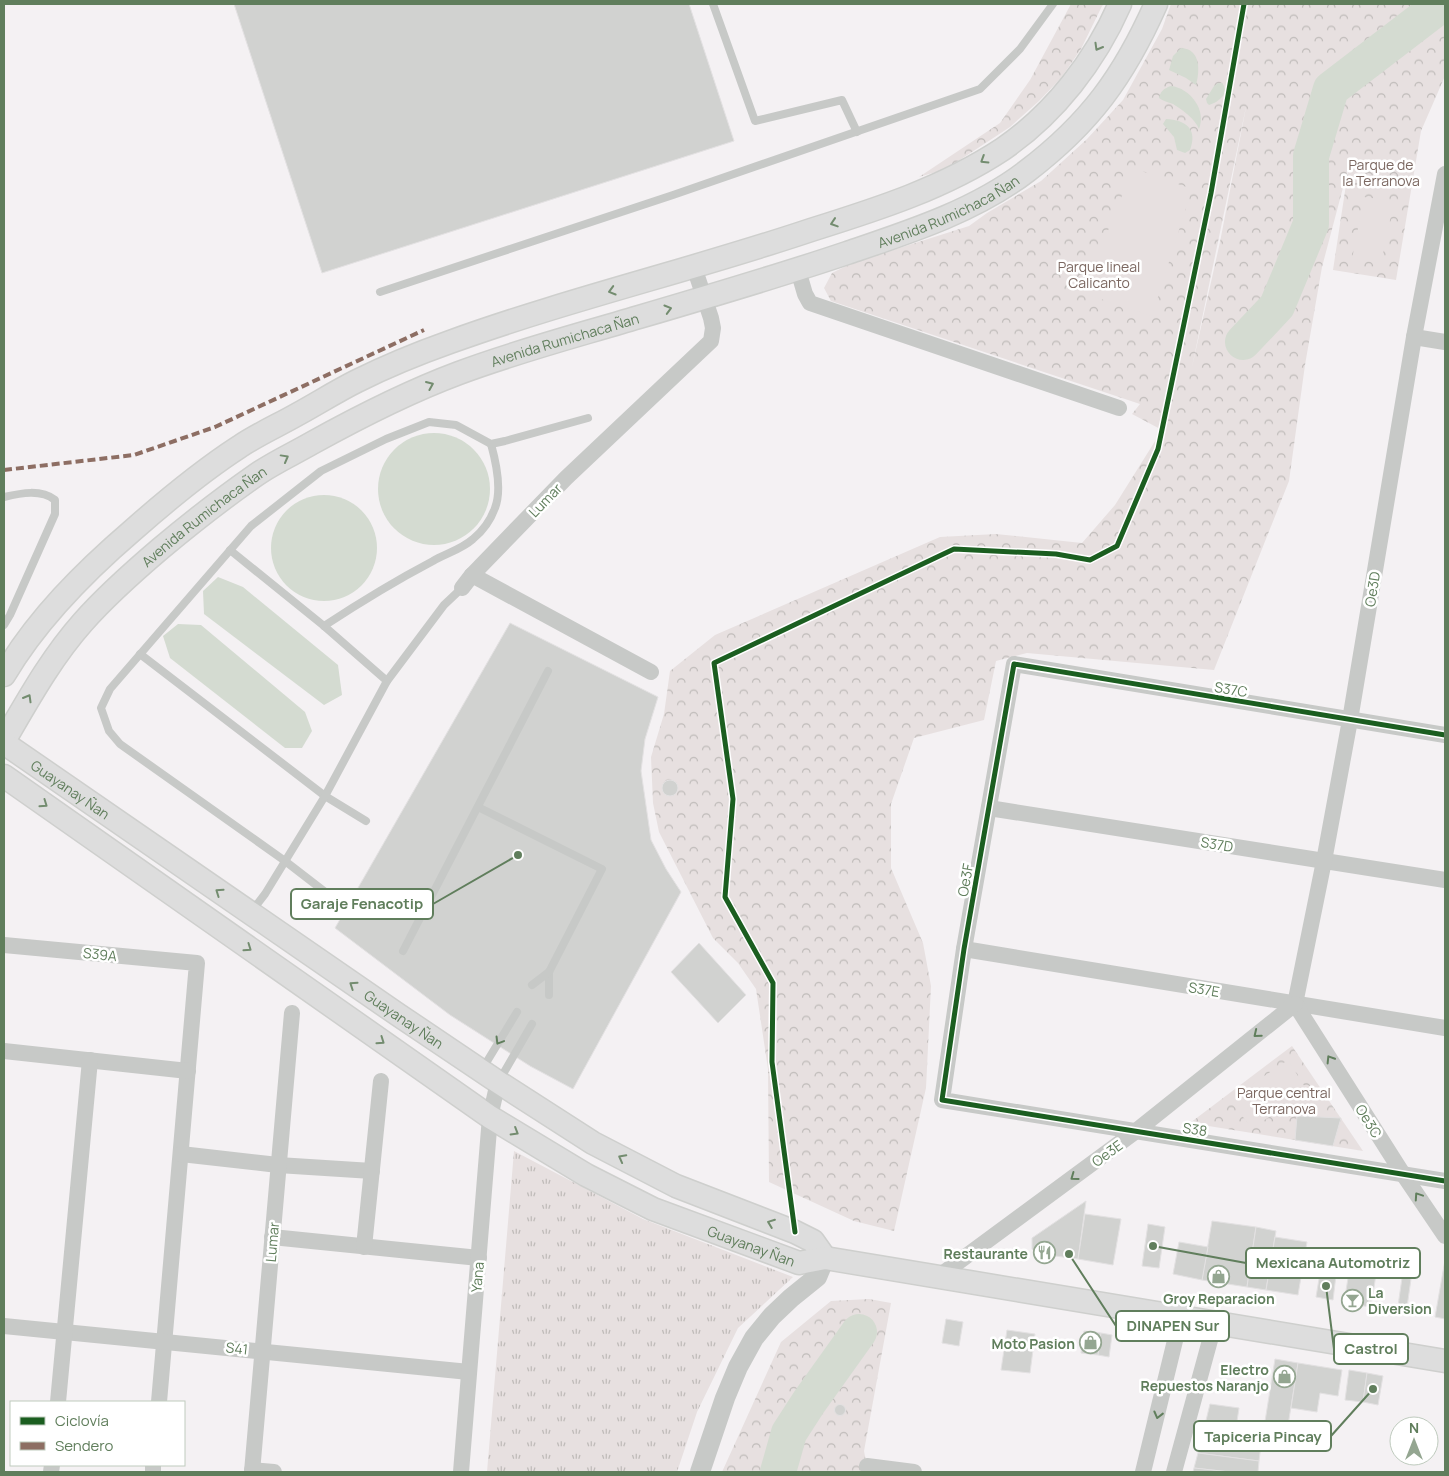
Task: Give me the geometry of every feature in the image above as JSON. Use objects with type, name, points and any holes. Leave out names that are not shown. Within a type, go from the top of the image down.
[{"type":"main road","name":"Avenida Rumichaca Ñan","points":[[4,675],[58,601],[108,551],[164,504],[241,446],[357,381],[446,343],[529,315],[751,250],[888,205],[936,186],[971,168],[1005,147],[1053,106],[1075,81],[1096,52],[1120,4]]},
{"type":"main road","name":"Avenida Rumichaca Ñan","points":[[4,742],[41,677],[82,623],[130,575],[170,541],[258,473],[372,410],[458,373],[539,346],[798,270],[898,236],[949,216],[987,197],[1024,174],[1076,128],[1101,101],[1124,69],[1141,38],[1156,4]]},
{"type":"main road","name":"Guayanay Ñan","points":[[4,742],[250,914],[593,1143],[676,1186],[795,1232],[813,1241],[825,1258]]},
{"type":"main road","name":"Guayanay Ñan","points":[[4,776],[490,1118],[586,1175],[654,1209],[799,1263],[825,1258],[1445,1361]]},
{"type":"main road","points":[[283,973],[300,948]]},
{"type":"street","name":"Oe3D","points":[[1295,1004],[1350,720],[1414,337],[1445,174]]},
{"type":"street","name":"Lumar","points":[[462,588],[472,575],[566,478],[711,341],[713,328],[694,267]]},
{"type":"street","points":[[798,270],[804,294],[810,302],[1119,408]]},
{"type":"street","points":[[1414,337],[1445,342]]},
{"type":"street","points":[[472,575],[651,672]]},
{"type":"street","name":"S37C","points":[[1014,664],[1445,735]]},
{"type":"street","name":"Oe3F","points":[[942,1100],[964,949],[1014,664]]},
{"type":"street","name":"S37D","points":[[989,808],[1445,880]]},
{"type":"street","name":"S39A","points":[[4,945],[197,964],[188,1071]]},
{"type":"street","name":"S37E","points":[[964,949],[1445,1028]]},
{"type":"street","name":"Oe3E","points":[[938,1277],[1136,1131],[1295,1004]]},
{"type":"street","name":"Oe3C","points":[[1295,1004],[1403,1174],[1445,1236]]},
{"type":"street","name":"Lumar","points":[[252,1471],[292,1013]]},
{"type":"street","points":[[4,1051],[188,1071],[159,1401]]},
{"type":"street","points":[[58,1401],[90,1060]]},
{"type":"street","name":"Yana","points":[[461,1472],[490,1118],[490,1076]]},
{"type":"street","points":[[364,1246],[381,1081]]},
{"type":"street","name":"S38","points":[[942,1100],[1445,1181]]},
{"type":"street","points":[[181,1154],[278,1165],[372,1171]]},
{"type":"street","points":[[272,1237],[479,1258]]},
{"type":"street","points":[[700,1472],[725,1398],[738,1367],[754,1338],[772,1316],[817,1277],[825,1258]]},
{"type":"street","points":[[1143,1472],[1181,1316]]},
{"type":"street","points":[[1174,1472],[1215,1322]]},
{"type":"street","name":"S41","points":[[4,1326],[469,1372]]},
{"type":"street","points":[[867,1466],[914,1472]]},
{"type":"street","points":[[252,1471],[274,1472]]},
{"type":"lane","points":[[713,4],[755,121],[842,100],[857,132]]},
{"type":"lane","points":[[380,292],[980,89],[1020,49],[1053,4]]},
{"type":"lane","points":[[342,905],[285,861],[120,744],[109,731],[102,708],[110,689],[250,526],[321,471],[386,439],[429,422],[456,425],[491,444],[588,418]]},
{"type":"lane","points":[[324,626],[361,602],[473,540],[488,522],[496,506],[498,485],[496,462],[491,444]]},
{"type":"lane","points":[[4,497],[21,493],[47,494],[56,500],[55,514],[4,625]]},
{"type":"lane","points":[[230,550],[324,626],[387,681]]},
{"type":"lane","points":[[250,914],[265,894],[325,796],[387,681],[444,605],[462,588]]},
{"type":"lane","points":[[140,654],[325,796],[366,821]]},
{"type":"lane","points":[[403,951],[548,671]]},
{"type":"lane","points":[[478,806],[602,869],[549,972],[532,985]]},
{"type":"lane","points":[[549,972],[549,995]]},
{"type":"lane","points":[[490,1076],[517,1012]]},
{"type":"lane","points":[[490,1076],[532,1024]]},
{"type":"green space","points":[[1071,4],[1103,4],[1081,49],[1061,78],[1010,127],[946,169],[919,177],[1000,123],[1030,80]]},
{"type":"green space","points":[[1171,4],[1445,4],[1445,76],[1421,131],[1396,280],[1333,270],[1349,165],[1322,267],[1305,365],[1289,481],[1214,670],[1027,653],[996,661],[984,720],[914,738],[891,804],[891,868],[923,943],[931,986],[926,1088],[894,1231],[854,1221],[769,1182],[768,1069],[756,989],[738,963],[713,938],[659,832],[653,803],[651,757],[664,714],[670,671],[715,635],[940,537],[996,534],[1082,543],[1115,505],[1162,430],[1132,414],[1140,404],[831,301],[824,288],[832,273],[852,263],[969,226],[1041,181],[1087,139],[1123,100],[1162,29]],"holes":[[[1247,102],[1220,242],[1192,367]]]},
{"type":"green space","name":"Parque lineal Calicanto","points":[[1133,168],[1192,189],[1152,316],[1083,293]]},
{"type":"green space","points":[[1364,197],[1394,201],[1381,263],[1352,259]]},
{"type":"green space","name":"Parque central Terranova","points":[[1292,1046],[1363,1151],[1190,1123]]},
{"type":"green space","points":[[1288,1060],[1308,1092],[1252,1128],[1229,1100]]},
{"type":"green space","points":[[514,1151],[643,1219],[793,1277],[738,1328],[697,1412],[677,1472],[487,1472]]},
{"type":"green space","points":[[869,1299],[891,1303],[864,1451],[868,1472],[722,1472],[781,1342],[831,1301]]},
{"type":"shaded area","points":[[1181,48],[1188,49],[1196,56],[1198,73],[1196,85],[1169,70],[1173,56]]},
{"type":"shaded area","points":[[1218,83],[1222,83],[1225,90],[1224,94],[1216,102],[1209,105],[1206,99]]},
{"type":"shaded area","points":[[1171,86],[1185,91],[1195,101],[1201,115],[1199,129],[1185,112],[1159,98],[1163,90]]},
{"type":"shaded area","points":[[1166,119],[1179,121],[1188,127],[1192,136],[1190,150],[1185,153],[1177,150],[1174,137],[1163,124]]},
{"type":"shaded area","points":[[434,433],[455,437],[474,449],[486,468],[490,489],[486,510],[474,529],[455,541],[434,545],[413,541],[394,529],[382,510],[378,489],[382,468],[394,449],[413,437]]},
{"type":"shaded area","points":[[324,495],[344,499],[362,510],[373,528],[377,548],[373,568],[362,586],[344,597],[324,601],[304,597],[286,586],[275,568],[271,548],[275,528],[286,510],[304,499]]},
{"type":"shaded area","points":[[218,577],[243,587],[338,665],[342,695],[324,705],[204,614],[203,591]]},
{"type":"shaded area","points":[[178,624],[201,625],[305,712],[312,731],[302,748],[285,748],[170,658],[163,636]]},
{"type":"building","points":[[234,4],[689,4],[734,141],[322,273]]},
{"type":"building","points":[[510,623],[658,697],[645,739],[641,771],[651,840],[681,892],[573,1089],[530,1066],[450,1015],[335,928]]},
{"type":"building","points":[[667,780],[673,780],[678,785],[676,794],[667,796],[662,791],[662,785]]},
{"type":"building","points":[[699,943],[746,995],[718,1023],[671,972]]},
{"type":"building","points":[[1297,1116],[1341,1118],[1333,1146],[1295,1140]]},
{"type":"building","points":[[1086,1201],[1078,1259],[1040,1254],[1032,1249],[1032,1238]]},
{"type":"building","points":[[1085,1214],[1121,1219],[1113,1265],[1078,1259]]},
{"type":"building","points":[[1212,1221],[1256,1227],[1247,1287],[1202,1280]]},
{"type":"building","points":[[1148,1224],[1165,1227],[1159,1268],[1142,1266]]},
{"type":"building","points":[[1256,1227],[1276,1231],[1266,1290],[1247,1287]]},
{"type":"building","points":[[1275,1237],[1307,1242],[1298,1295],[1266,1290]]},
{"type":"building","points":[[1179,1242],[1208,1247],[1202,1280],[1173,1274]]},
{"type":"building","points":[[1352,1253],[1365,1255],[1363,1265],[1377,1268],[1371,1307],[1344,1303]]},
{"type":"building","points":[[1445,1260],[1445,1319],[1435,1317]]},
{"type":"building","points":[[1320,1273],[1336,1275],[1333,1300],[1316,1297]]},
{"type":"building","points":[[1402,1278],[1411,1279],[1406,1314],[1397,1313]]},
{"type":"building","points":[[946,1319],[963,1322],[959,1346],[942,1343]]},
{"type":"building","points":[[1007,1330],[1035,1334],[1030,1373],[1001,1370]]},
{"type":"building","name":"Moto Pasion","points":[[1084,1331],[1101,1333],[1098,1355],[1081,1353]]},
{"type":"building","points":[[1101,1333],[1112,1335],[1109,1357],[1098,1355]]},
{"type":"building","points":[[1275,1359],[1298,1363],[1285,1444],[1262,1440]]},
{"type":"building","points":[[1298,1363],[1342,1370],[1338,1396],[1320,1393],[1317,1412],[1291,1408]]},
{"type":"building","points":[[1349,1370],[1367,1373],[1363,1402],[1345,1400]]},
{"type":"building","points":[[1367,1373],[1383,1376],[1378,1405],[1363,1402]]},
{"type":"building","points":[[840,1404],[846,1410],[840,1416],[834,1410]]},
{"type":"building","points":[[1210,1404],[1239,1408],[1234,1441],[1202,1437]]},
{"type":"building","points":[[1202,1437],[1261,1445],[1259,1461],[1198,1453]]},
{"type":"building","points":[[1198,1453],[1259,1461],[1258,1472],[1230,1472],[1194,1468]]},
{"type":"building","points":[[1194,1468],[1230,1472],[1193,1472]]},
{"type":"waterway","points":[[1243,342],[1277,306],[1311,224],[1311,156],[1331,89],[1442,4]]},
{"type":"waterway","points":[[778,1472],[789,1433],[859,1332]]},
{"type":"marked path","points":[[4,470],[134,455],[215,427],[424,330]]},
{"type":"cycle path","points":[[795,1232],[772,1062],[773,983],[725,897],[733,799],[714,663],[954,549],[1056,554],[1090,560],[1117,546],[1158,449],[1211,193],[1244,4]]},
{"type":"cycle path","points":[[1445,735],[1014,664],[964,949],[942,1100],[1445,1181]]},
{"type":"place","name":"Garaje Fenacotip","points":[[518,855]]},
{"type":"place","name":"Mexicana Automotriz","points":[[1153,1246]]},
{"type":"place","name":"Restaurante","points":[[1044,1253]]},
{"type":"place","name":"DINAPEN Sur","points":[[1069,1254]]},
{"type":"place","name":"Groy Reparacion","points":[[1219,1276]]},
{"type":"place","name":"Castrol","points":[[1326,1286]]},
{"type":"place","name":"La Diversion","points":[[1352,1300]]},
{"type":"place","name":"Moto Pasion","points":[[1091,1343]]},
{"type":"place","name":"Electro Repuestos Naranjo","points":[[1285,1377]]},
{"type":"place","name":"Tapiceria Pincay","points":[[1373,1389]]},
{"type":"park label","name":"Parque de la Terranova","points":[[1381,172]]}]
